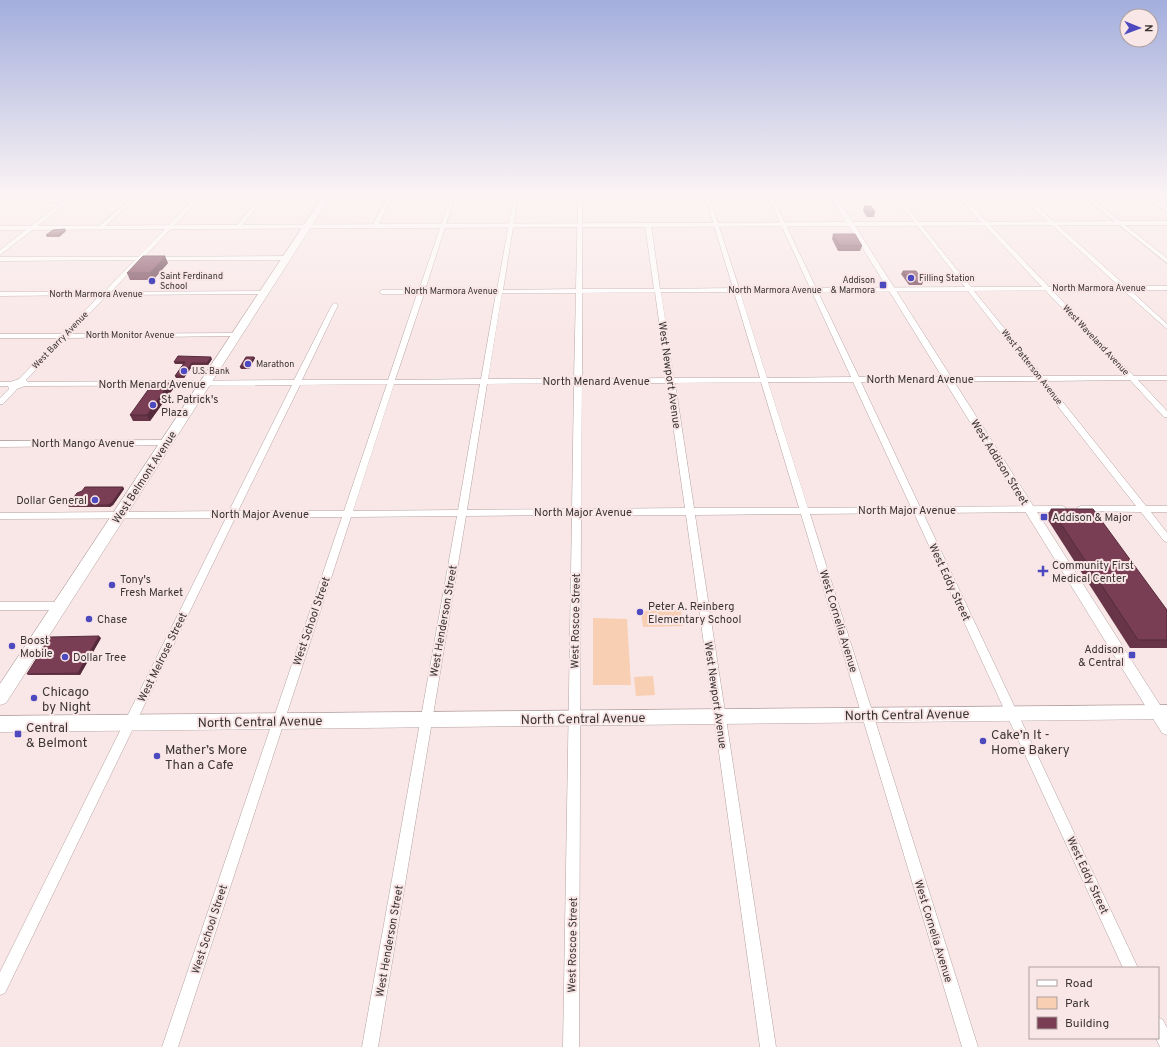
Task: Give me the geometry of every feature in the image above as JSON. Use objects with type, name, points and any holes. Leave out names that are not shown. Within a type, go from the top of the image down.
[{"type":"main road","name":"West Belmont Avenue","points":[[0,698],[295,245]]},
{"type":"main road","name":"North Central Avenue","points":[[0,724],[1162,712]]},
{"type":"street","points":[[0,253],[11,245]]},
{"type":"street","name":"West Barry Avenue","points":[[23,382],[64,335],[152,245]]},
{"type":"street","name":"West School Street","points":[[170,1047],[437,245]]},
{"type":"street","name":"West Henderson Street","points":[[370,1047],[508,245]]},
{"type":"street","name":"West Roscoe Street","points":[[571,1047],[579,245]]},
{"type":"street","name":"West Newport Avenue","points":[[651,245],[768,1047]]},
{"type":"street","name":"West Cornelia Avenue","points":[[722,245],[970,1047]]},
{"type":"street","name":"West Eddy Street","points":[[793,245],[1131,967]]},
{"type":"street","name":"West Addison Street","points":[[864,245],[1030,509],[1162,712],[1167,728]]},
{"type":"street","name":"West Patterson Avenue","points":[[935,245],[1167,539]]},
{"type":"street","name":"West Waveland Avenue","points":[[1005,245],[1167,415]]},
{"type":"street","points":[[1076,245],[1167,327]]},
{"type":"street","points":[[1147,245],[1167,261]]},
{"type":"street","points":[[0,259],[287,258]]},
{"type":"street","name":"North Marmora Avenue","points":[[382,292],[1167,288]]},
{"type":"street","name":"North Marmora Avenue","points":[[0,294],[264,293]]},
{"type":"street","name":"West Melrose Street","points":[[0,988],[335,305]]},
{"type":"street","name":"North Monitor Avenue","points":[[0,336],[236,335]]},
{"type":"street","name":"North Menard Avenue","points":[[23,382],[205,384],[1167,378]]},
{"type":"street","points":[[0,402],[13,386],[23,382]]},
{"type":"street","points":[[0,384],[13,386]]},
{"type":"street","name":"North Mango Avenue","points":[[0,444],[166,443]]},
{"type":"street","name":"North Major Avenue","points":[[0,516],[1167,508]]},
{"type":"street","points":[[0,606],[60,606]]},
{"type":"street","points":[[1159,1027],[1167,1045]]},
{"type":"green space","points":[[681,610],[683,626],[643,627],[641,611]]},
{"type":"green space","points":[[593,618],[627,619],[631,685],[593,685]]},
{"type":"green space","points":[[653,676],[655,695],[636,696],[634,677]]},
{"type":"building","points":[[839,245],[861,245],[862,246]]},
{"type":"building","points":[[143,256],[165,256],[150,273],[127,273]]},
{"type":"building","points":[[903,271],[916,271],[923,282],[910,282]]},
{"type":"building","name":"U.S. Bank","points":[[178,356],[211,357],[207,363],[192,363],[183,376],[175,376],[185,362],[174,362]]},
{"type":"building","name":"Marathon","points":[[246,357],[254,357],[248,367],[240,367]]},
{"type":"building","points":[[153,383],[170,383],[147,415],[130,415]]},
{"type":"building","name":"Dollar General","points":[[85,487],[123,487],[112,503],[108,505],[68,505],[77,493],[82,491]]},
{"type":"building","points":[[1051,509],[1093,509],[1167,610],[1167,640],[1138,640]]},
{"type":"building","name":"Dollar Tree","points":[[99,636],[78,673],[27,674],[50,637]]},
{"type":"place","name":"Filling Station","points":[[911,278]]},
{"type":"place","name":"Saint Ferdinand School","points":[[152,281]]},
{"type":"place","name":"Addison & Marmora","points":[[883,285]]},
{"type":"place","name":"Marathon","points":[[248,364]]},
{"type":"place","name":"U.S. Bank","points":[[184,371]]},
{"type":"place","name":"St. Patrick's Plaza","points":[[153,405]]},
{"type":"place","name":"Dollar General","points":[[95,500]]},
{"type":"place","name":"Addison & Major","points":[[1044,517]]},
{"type":"place","name":"Community First Medical Center","points":[[1043,571]]},
{"type":"place","name":"Tony's Fresh Market","points":[[112,585]]},
{"type":"place","name":"Peter A. Reinberg Elementary School","points":[[640,612]]},
{"type":"place","name":"Chase","points":[[89,619]]},
{"type":"place","name":"Boost Mobile","points":[[12,646]]},
{"type":"place","name":"Addison & Central","points":[[1132,655]]},
{"type":"place","name":"Dollar Tree","points":[[65,657]]},
{"type":"place","name":"Chicago by Night","points":[[34,698]]},
{"type":"place","name":"Central & Belmont","points":[[18,734]]},
{"type":"place","name":"Cake’n It - Home Bakery","points":[[983,741]]},
{"type":"place","name":"Mather’s More Than a Cafe","points":[[157,756]]}]
